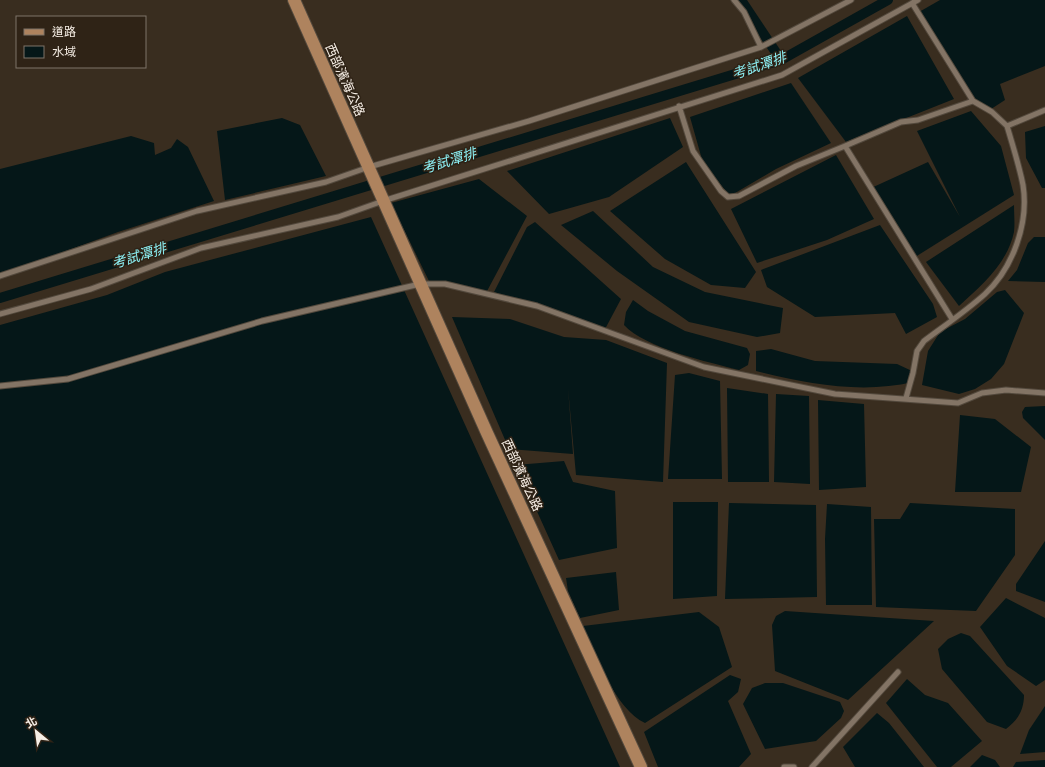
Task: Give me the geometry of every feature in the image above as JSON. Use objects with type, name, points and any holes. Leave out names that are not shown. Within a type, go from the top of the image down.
[{"type":"main road","name":"西部濱海公路","points":[[294,0],[420,284],[641,767]]},
{"type":"lane","points":[[734,0],[744,12],[761,47]]},
{"type":"lane","points":[[0,276],[197,211],[326,182],[370,170],[761,47],[791,33],[851,0]]},
{"type":"lane","points":[[0,314],[91,289],[201,248],[338,217],[382,197],[782,75],[915,2],[973,101],[992,112],[1006,126],[1023,186],[1024,215],[1017,242],[1001,274],[986,293],[924,341],[917,351],[914,373],[906,398]]},
{"type":"lane","points":[[680,106],[693,150],[728,197],[740,196],[796,166],[901,122],[918,120],[973,101]]},
{"type":"lane","points":[[1006,126],[1045,110]]},
{"type":"lane","points":[[845,146],[952,320]]},
{"type":"lane","points":[[0,386],[68,379],[262,321],[420,284],[445,284],[537,306],[704,367],[835,394],[958,403],[982,392],[1006,390],[1045,393]]},
{"type":"lane","points":[[812,767],[898,672]]},
{"type":"lane","points":[[784,767],[794,767]]},
{"type":"water","points":[[940,0],[1045,0],[1045,66],[1000,84],[1005,100],[988,111],[977,104],[919,12]]},
{"type":"water","points":[[907,16],[954,99],[846,142],[798,78]]},
{"type":"water","points":[[791,83],[831,143],[776,169],[730,196],[703,163],[690,117]]},
{"type":"water","points":[[971,111],[1001,146],[1014,195],[912,259],[869,189],[928,162],[960,217],[917,131]]},
{"type":"water","points":[[282,118],[300,125],[326,176],[225,200],[217,131]]},
{"type":"water","points":[[670,118],[683,147],[609,197],[549,214],[507,171]]},
{"type":"water","points":[[1045,126],[1045,188],[1042,188],[1026,158],[1025,132]]},
{"type":"water","points":[[131,136],[154,143],[155,155],[171,148],[177,139],[188,147],[214,201],[118,232],[0,275],[0,169]]},
{"type":"water","points":[[836,155],[874,219],[827,240],[757,263],[731,209]]},
{"type":"water","points":[[686,162],[756,272],[745,288],[711,285],[665,259],[610,211]]},
{"type":"water","points":[[479,179],[527,216],[486,293],[429,281],[391,203]]},
{"type":"water","points":[[1014,205],[1014,232],[1011,244],[1006,254],[985,282],[959,306],[926,262]]},
{"type":"water","points":[[593,211],[653,267],[705,292],[783,308],[780,333],[757,337],[689,322],[617,271],[561,225]]},
{"type":"water","points":[[371,217],[620,767],[0,767],[0,325],[107,295],[165,272]]},
{"type":"water","points":[[535,222],[621,299],[604,331],[494,292],[527,227]]},
{"type":"water","points":[[880,225],[933,304],[937,317],[906,334],[895,313],[815,317],[767,287],[761,270]]},
{"type":"water","points":[[1034,237],[1045,237],[1045,282],[1008,281],[1017,270],[1028,243]]},
{"type":"water","points":[[1005,290],[1024,313],[1004,364],[991,379],[975,389],[959,394],[922,385],[928,351],[940,332],[965,319],[997,292]]},
{"type":"water","points":[[633,300],[648,311],[685,331],[747,348],[750,354],[748,365],[739,370],[678,353],[646,341],[624,325],[626,312]]},
{"type":"water","points":[[452,317],[510,319],[564,337],[606,340],[667,363],[663,482],[576,475],[568,388],[573,454],[509,449]]},
{"type":"water","points":[[771,349],[815,361],[897,364],[912,371],[913,382],[894,386],[834,386],[795,380],[756,371],[756,351]]},
{"type":"water","points":[[689,373],[720,381],[722,479],[668,479],[675,375]]},
{"type":"water","points":[[727,388],[768,394],[769,482],[728,482]]},
{"type":"water","points":[[776,394],[809,396],[810,484],[774,482]]},
{"type":"water","points":[[818,400],[864,404],[866,487],[819,490]]},
{"type":"water","points":[[1045,406],[1045,440],[1023,418],[1022,412],[1025,407]]},
{"type":"water","points":[[960,415],[995,419],[1031,447],[1021,492],[955,492]]},
{"type":"water","points":[[564,461],[573,482],[615,491],[617,548],[559,560],[516,465]]},
{"type":"water","points":[[673,502],[718,502],[717,596],[673,599]]},
{"type":"water","points":[[729,503],[816,505],[817,597],[725,599]]},
{"type":"water","points":[[910,503],[1015,509],[1015,555],[976,611],[876,607],[874,519],[900,519]]},
{"type":"water","points":[[827,504],[871,507],[872,605],[826,605],[825,539]]},
{"type":"water","points":[[1045,541],[1045,602],[1016,591],[1016,584]]},
{"type":"water","points":[[616,572],[619,610],[580,618],[568,591],[566,578]]},
{"type":"water","points":[[1006,598],[1045,618],[1045,680],[1036,686],[1007,666],[980,627]]},
{"type":"water","points":[[785,611],[934,621],[848,700],[775,671],[772,625],[776,616]]},
{"type":"water","points":[[699,612],[719,627],[732,667],[645,723],[634,716],[624,706],[616,694],[600,666],[583,626]]},
{"type":"water","points":[[961,633],[970,636],[1024,695],[1020,714],[1006,729],[987,722],[942,669],[938,649],[948,639]]},
{"type":"water","points":[[730,675],[741,679],[738,692],[728,701],[751,754],[739,767],[658,767],[644,732]]},
{"type":"water","points":[[907,679],[925,695],[948,703],[982,741],[951,767],[937,767],[886,703]]},
{"type":"water","points":[[765,683],[783,683],[840,702],[844,711],[841,718],[816,741],[765,749],[743,704],[752,688]]},
{"type":"water","points":[[1045,706],[1045,752],[1020,754],[1029,730]]},
{"type":"water","points":[[877,713],[889,723],[924,767],[855,767],[843,747]]},
{"type":"water","points":[[982,755],[995,760],[1000,767],[970,767]]},
{"type":"water","points":[[1045,760],[1045,767],[1013,767],[1016,762]]},
{"type":"waterway","points":[[741,0],[781,60]]},
{"type":"waterway","name":"考試潭排","points":[[0,298],[781,60],[888,0]]}]
